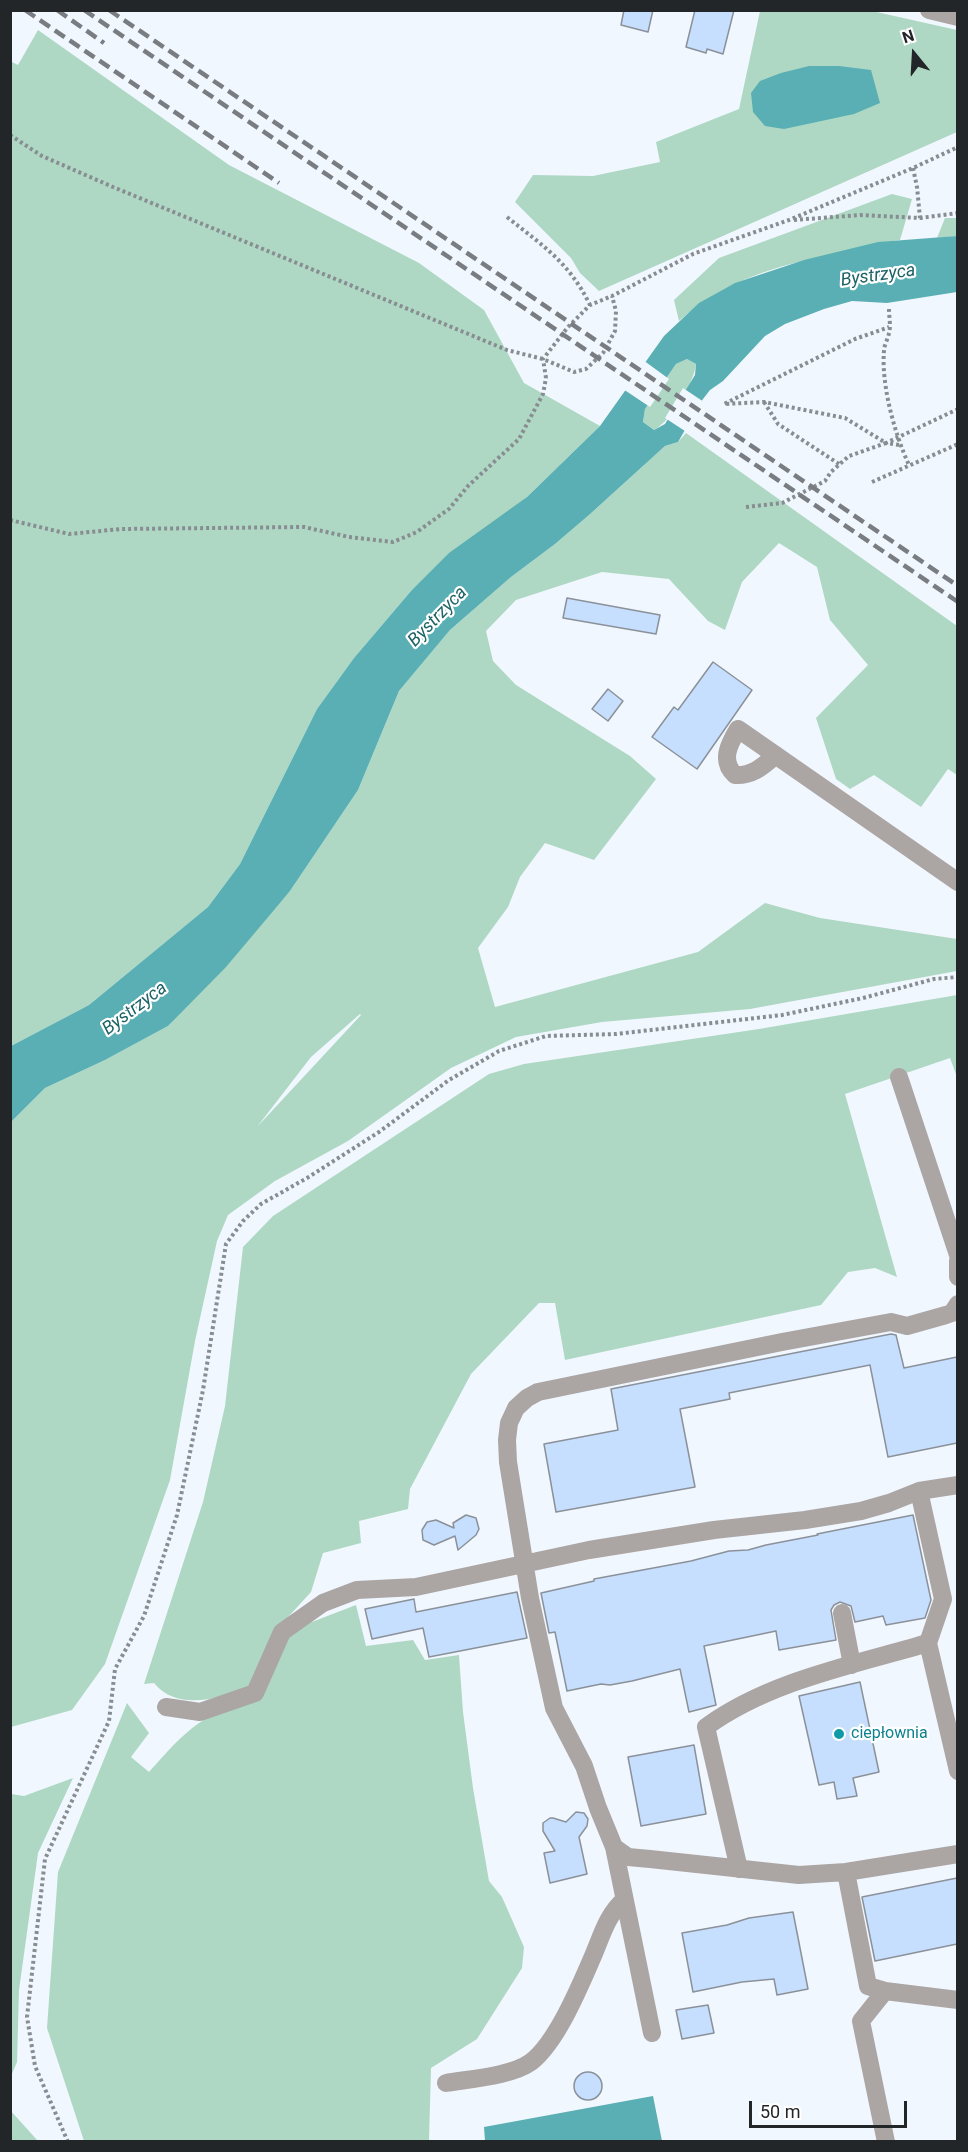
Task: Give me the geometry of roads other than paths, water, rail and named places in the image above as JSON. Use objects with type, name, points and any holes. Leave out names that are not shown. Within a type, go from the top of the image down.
[{"type":"street","points":[[929,10],[957,17]]},
{"type":"street","points":[[776,755],[957,882]]},
{"type":"street","points":[[899,1077],[957,1255]]},
{"type":"street","points":[[957,1261],[957,1277]]},
{"type":"street","points":[[652,2032],[614,1848],[584,1766],[554,1708],[524,1564],[508,1462],[509,1423],[516,1408],[527,1398],[556,1388],[891,1322],[907,1326],[952,1313],[957,1304]]},
{"type":"street","points":[[166,1707],[200,1712],[255,1693],[282,1632],[323,1603],[357,1590],[416,1587],[589,1550],[714,1530],[785,1523],[861,1511],[918,1491],[957,1485]]},
{"type":"street","points":[[918,1491],[943,1599],[928,1643],[957,1771]]},
{"type":"street","points":[[842,1613],[852,1665]]},
{"type":"street","points":[[739,1869],[706,1727],[788,1683],[928,1643]]},
{"type":"street","points":[[614,1848],[628,1857],[799,1875],[846,1872],[957,1854]]},
{"type":"street","points":[[846,1872],[868,1986],[885,1991],[957,2000]]},
{"type":"street","points":[[446,2083],[508,2072],[530,2063],[550,2040],[581,1984],[612,1911],[624,1900]]},
{"type":"street","points":[[885,1991],[861,2021],[886,2142]]},
{"type":"water","points":[[809,66],[839,66],[871,70],[880,103],[854,114],[784,129],[765,126],[753,112],[751,93],[760,81]]},
{"type":"water","name":"Bystrzyca","points":[[957,236],[957,292],[887,303],[852,301],[785,324],[765,336],[723,381],[710,390],[678,442],[665,446],[589,515],[511,577],[450,630],[399,691],[358,790],[290,891],[226,967],[168,1026],[105,1060],[45,1088],[11,1122],[11,1046],[89,1005],[208,907],[240,864],[317,709],[354,658],[411,591],[449,553],[527,497],[600,426],[664,336],[699,303],[735,283],[804,260],[878,242]],"holes":[[[687,359],[696,364],[695,375],[665,424],[654,430],[643,422],[645,409],[676,364]]]},
{"type":"water","points":[[653,2096],[662,2141],[485,2141],[484,2127]]},
{"type":"railway","points":[[25,10],[279,183]]},
{"type":"railway","points":[[57,10],[104,43]]},
{"type":"railway","points":[[84,10],[958,602]]},
{"type":"railway","points":[[109,10],[958,586]]},
{"type":"place","name":"ciepłownia","points":[[839,1734]]}]
